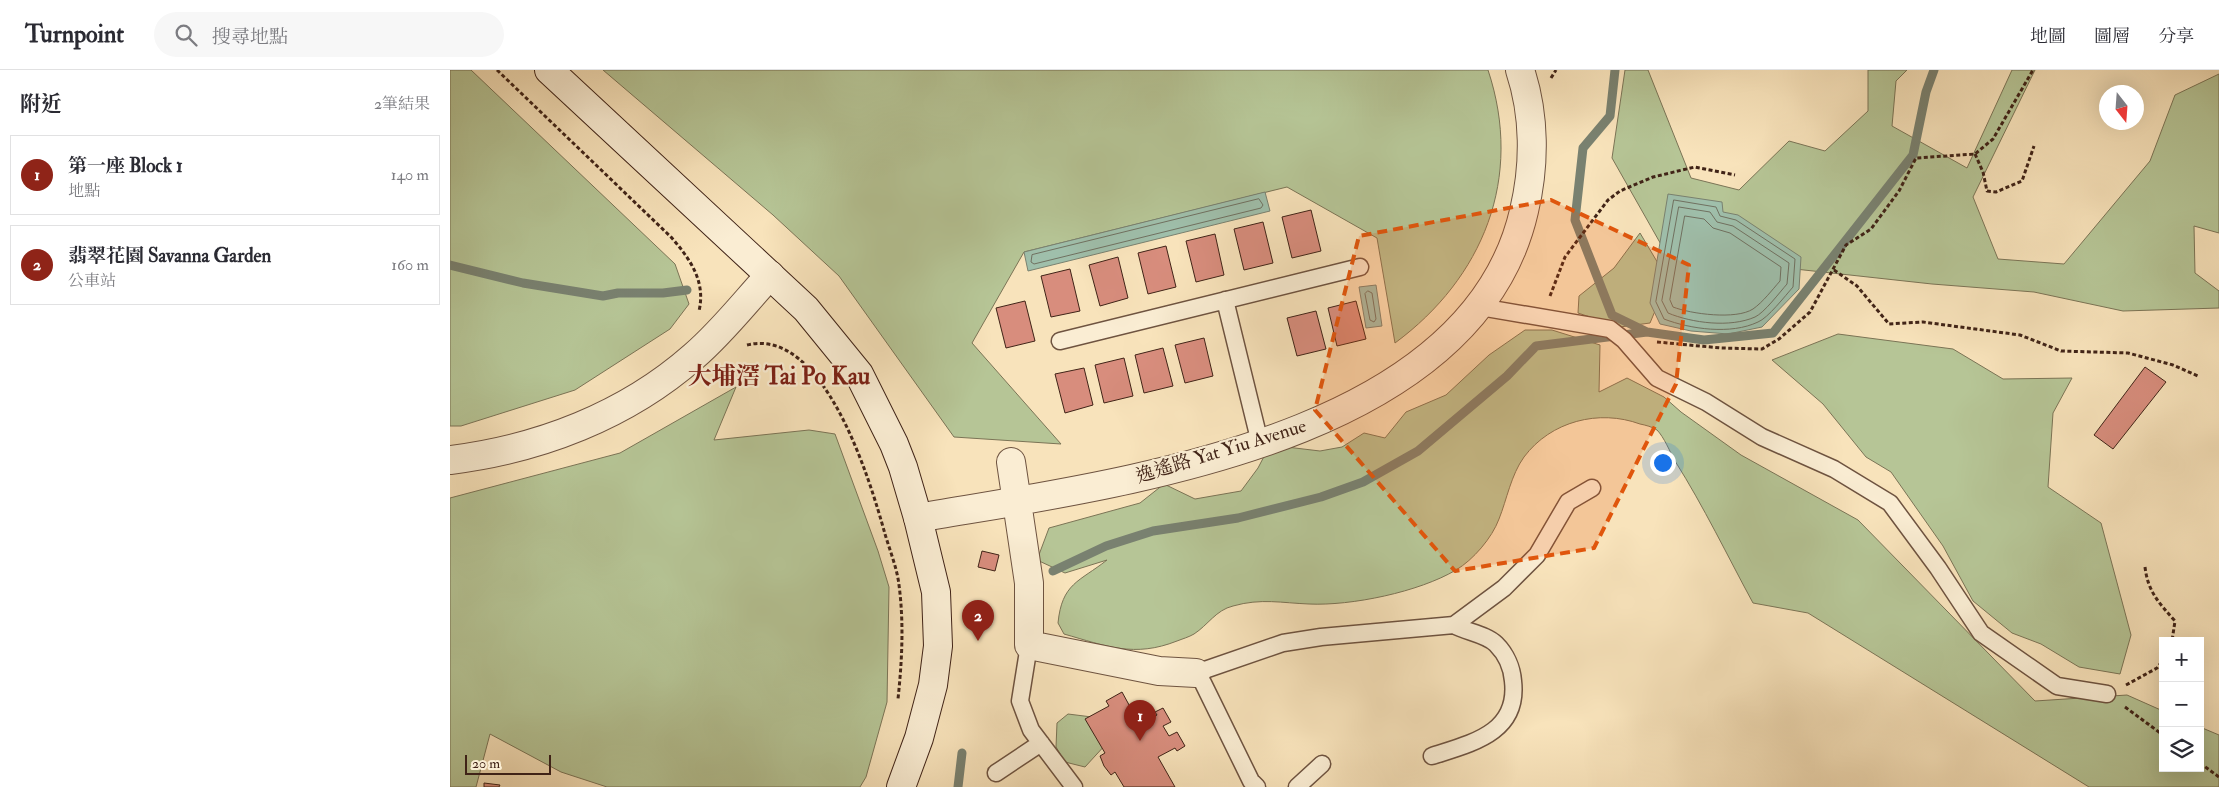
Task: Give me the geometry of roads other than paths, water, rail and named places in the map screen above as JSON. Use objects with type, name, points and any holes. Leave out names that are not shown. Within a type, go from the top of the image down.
[{"type":"street","points":[[549,70],[806,309],[859,374],[897,452],[918,518],[936,592],[938,646],[928,702],[919,738],[900,787]]},
{"type":"street","name":"逸遙路 Yat Yiu Avenue","points":[[918,518],[1136,477],[1260,443],[1331,416],[1398,379],[1460,331],[1480,307],[1511,254],[1528,195],[1532,164],[1532,133],[1528,103],[1520,70]]},
{"type":"street","points":[[450,460],[499,452],[542,441],[594,421],[630,402],[695,355],[770,275]]},
{"type":"street","points":[[1011,462],[1029,584],[1029,645],[1159,670],[1196,673]]},
{"type":"lane","points":[[1060,341],[1360,267]]},
{"type":"lane","points":[[1225,300],[1260,443]]},
{"type":"lane","points":[[1480,307],[1610,329],[1626,342],[1656,378],[1706,402],[1762,438],[1834,469],[1890,503],[1938,568],[1982,633],[2057,686],[2107,694]]},
{"type":"lane","points":[[1454,625],[1504,588],[1537,555],[1568,502],[1592,488]]},
{"type":"lane","points":[[1257,787],[1251,780],[1203,683],[1196,673],[1283,643],[1322,637],[1454,625],[1495,642],[1506,656],[1512,671],[1515,698],[1504,723],[1474,742],[1432,756]]},
{"type":"lane","points":[[1029,645],[1020,701],[1031,730],[1074,787]]},
{"type":"lane","points":[[996,773],[1041,743]]},
{"type":"lane","points":[[1297,787],[1322,764]]},
{"type":"water","points":[[1265,192],[1270,211],[1028,271],[1024,252]]},
{"type":"water","points":[[1668,194],[1722,202],[1723,212],[1738,215],[1801,257],[1799,289],[1762,327],[1728,334],[1691,331],[1660,324],[1650,303]]},
{"type":"water","points":[[1376,285],[1382,326],[1366,328],[1359,287]]},
{"type":"waterway","points":[[1615,70],[1610,116],[1583,148],[1575,220],[1612,315],[1647,332]]},
{"type":"waterway","points":[[1053,571],[1106,546],[1153,531],[1238,518],[1321,497],[1363,482],[1418,451],[1507,376],[1536,346],[1647,332],[1704,340],[1773,333],[1913,155],[1926,92],[1934,70]]},
{"type":"waterway","points":[[450,265],[523,283],[603,296],[618,293],[663,293],[687,290]]},
{"type":"waterway","points":[[958,787],[962,753]]},
{"type":"place","name":"翡翠花園 Savanna Garden","points":[[978,641]]},
{"type":"place","name":"第一座 Block 1","points":[[1140,741]]},
{"type":"district","name":"大埔滘 Tai Po Kau","points":[[779,376]]}]
